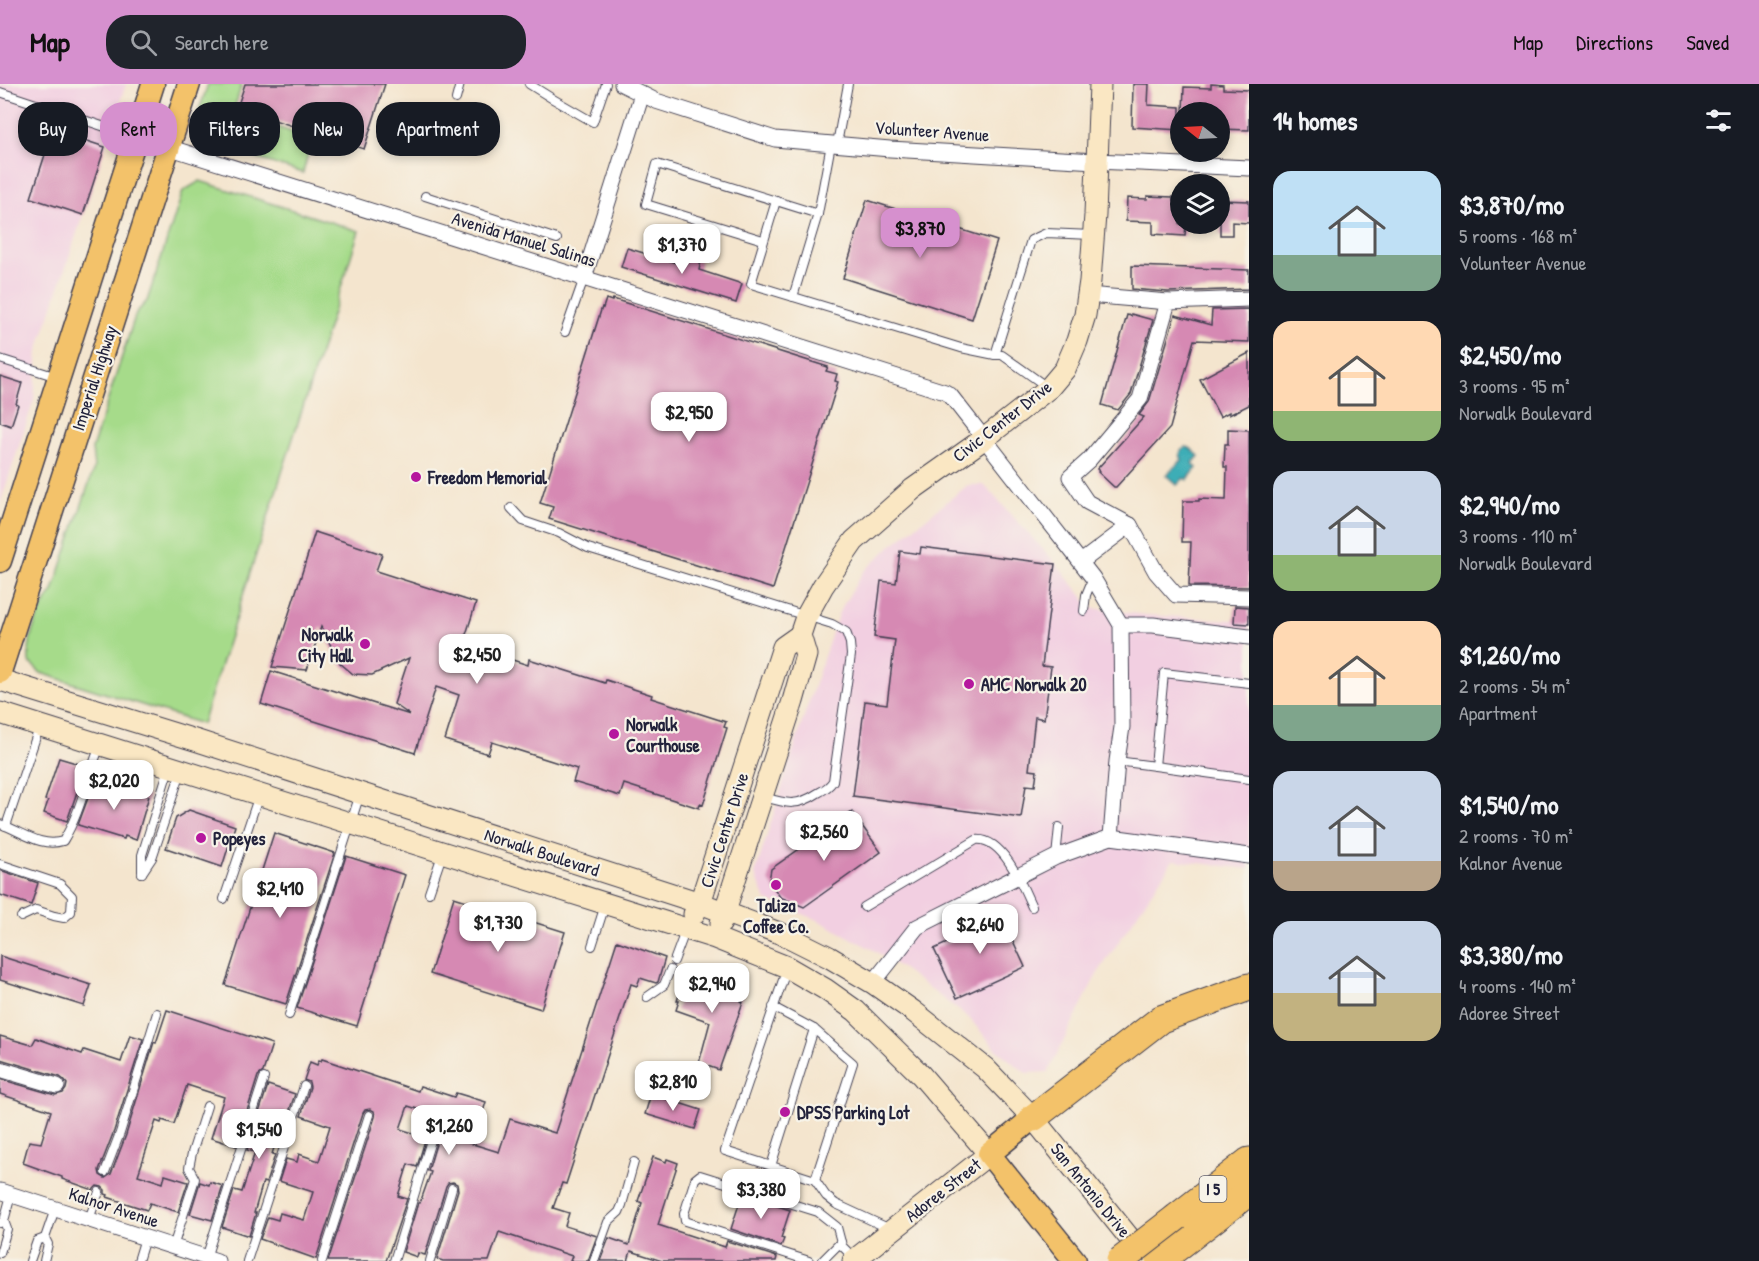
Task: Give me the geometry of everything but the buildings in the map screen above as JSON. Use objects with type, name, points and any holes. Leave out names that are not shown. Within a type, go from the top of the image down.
[{"type":"highway","points":[[1033,1118],[1161,1019],[1249,987]]},
{"type":"highway","name":"I 5","points":[[1120,1261],[1184,1226],[1249,1161]]},
{"type":"highway","points":[[1160,1261],[1184,1226],[1249,1192]]},
{"type":"main road","name":"Imperial Highway","points":[[147,102],[153,84]]},
{"type":"main road","name":"Imperial Highway","points":[[177,120],[189,84]]},
{"type":"main road","name":"Civic Center Drive","points":[[686,929],[700,903],[783,647],[803,626],[823,586],[854,542],[913,489],[985,438],[1048,388],[1065,369],[1077,342],[1088,295],[1094,235],[1100,84]]},
{"type":"main road","name":"Imperial Highway","points":[[1,552],[130,156]]},
{"type":"main road","name":"Imperial Highway","points":[[0,672],[165,156]]},
{"type":"main road","name":"Civic Center Drive","points":[[715,938],[763,796],[806,655],[803,626]]},
{"type":"main road","name":"Norwalk Boulevard","points":[[0,680],[361,793],[725,911],[787,936],[873,983],[913,1011],[985,1068],[1033,1118]]},
{"type":"main road","name":"Norwalk Boulevard","points":[[0,713],[715,938],[787,967],[825,989],[856,1011],[921,1074],[989,1154]]},
{"type":"main road","name":"Adoree Street","points":[[854,1260],[1033,1118]]},
{"type":"main road","name":"San Antonio Drive","points":[[1033,1118],[1148,1261]]},
{"type":"main road","points":[[989,1154],[1075,1261]]},
{"type":"street","name":"Volunteer Avenue","points":[[622,84],[656,100],[775,139],[1096,161],[1249,168]]},
{"type":"street","points":[[584,278],[642,94]]},
{"type":"street","name":"Avenida Manuel Salinas","points":[[177,150],[945,392],[956,401],[1081,562],[1121,625]]},
{"type":"street","points":[[1088,295],[1168,302],[1249,299]]},
{"type":"street","points":[[1168,302],[1140,399],[1089,460],[1070,477],[1087,502],[1130,525],[1156,572],[1176,595],[1249,597]]},
{"type":"street","points":[[1081,562],[1130,525]]},
{"type":"street","points":[[1111,837],[1122,728],[1121,625],[1154,625],[1249,637]]},
{"type":"street","points":[[873,983],[916,927],[1056,856],[1111,837],[1249,856]]},
{"type":"street","points":[[0,1069],[57,1086]]},
{"type":"street","name":"Kalnor Avenue","points":[[6,1193],[213,1260]]},
{"type":"lane","points":[[456,99],[460,84]]},
{"type":"lane","points":[[529,84],[593,122],[606,84]]},
{"type":"lane","points":[[793,297],[818,214],[848,84]]},
{"type":"lane","points":[[0,92],[100,125]]},
{"type":"lane","points":[[763,240],[646,204],[657,164],[818,214]]},
{"type":"lane","points":[[425,196],[557,239]]},
{"type":"lane","points":[[776,201],[751,284],[961,348],[1002,356],[1048,388]]},
{"type":"lane","points":[[995,355],[1031,240],[1046,232],[1094,235]]},
{"type":"lane","points":[[565,332],[584,278]]},
{"type":"lane","points":[[0,359],[59,378]]},
{"type":"lane","points":[[511,508],[523,521],[559,533],[588,548],[803,626],[836,626],[846,632],[851,655],[832,781],[829,786],[807,801],[795,804],[763,796]]},
{"type":"lane","points":[[1084,611],[1086,595],[1093,578]]},
{"type":"lane","points":[[1155,766],[1164,674],[1249,683]]},
{"type":"lane","points":[[40,725],[3,825],[31,838],[53,844],[63,841],[71,828],[91,767],[101,745]]},
{"type":"lane","points":[[1117,761],[1249,779]]},
{"type":"lane","points":[[176,769],[152,858],[142,873],[142,855],[176,769]]},
{"type":"lane","points":[[289,1015],[361,793]]},
{"type":"lane","points":[[224,899],[259,795]]},
{"type":"lane","points":[[1056,856],[1059,827]]},
{"type":"lane","points":[[864,907],[976,840],[988,841],[997,846],[1018,876],[1032,907]]},
{"type":"lane","points":[[429,893],[442,853]]},
{"type":"lane","points":[[0,864],[60,884],[72,896],[70,912],[64,918],[36,910],[21,917]]},
{"type":"lane","points":[[592,946],[606,904]]},
{"type":"lane","points":[[674,961],[686,929]]},
{"type":"lane","points":[[787,967],[725,1151],[815,1180],[826,1196],[836,1204],[892,1230]]},
{"type":"lane","points":[[647,997],[664,985],[670,970]]},
{"type":"lane","points":[[773,1007],[814,1029],[853,1063],[815,1180]]},
{"type":"lane","points":[[105,1172],[120,1133],[157,1013]]},
{"type":"lane","points":[[771,1166],[814,1029]]},
{"type":"lane","points":[[213,1260],[264,1078]]},
{"type":"lane","points":[[247,1261],[304,1086]]},
{"type":"lane","points":[[172,1247],[195,1179],[189,1168],[207,1106]]},
{"type":"lane","points":[[321,1261],[369,1115]]},
{"type":"lane","points":[[394,1261],[432,1137]]},
{"type":"lane","points":[[594,1261],[608,1222],[619,1212],[622,1205],[634,1162]]},
{"type":"lane","points":[[809,1261],[686,1221],[684,1214],[695,1179],[700,1175],[818,1212],[837,1227],[842,1246],[854,1260]]},
{"type":"lane","points":[[430,1261],[452,1188]]},
{"type":"lane","points":[[89,1219],[99,1192]]},
{"type":"lane","points":[[0,1253],[7,1229],[2,1222],[6,1193]]},
{"type":"lane","points":[[44,1261],[48,1245],[45,1238],[55,1209]]},
{"type":"lane","points":[[30,1261],[37,1241],[45,1238]]},
{"type":"lane","points":[[138,1261],[145,1238]]},
{"type":"lane","points":[[822,1261],[841,1242]]},
{"type":"shaded area","points":[[0,84],[126,84],[120,102],[100,102],[100,156],[102,156],[38,351],[34,400],[0,504]]},
{"type":"shaded area","points":[[968,485],[984,485],[1053,560],[1092,608],[1146,615],[1249,621],[1249,869],[1173,860],[1096,976],[1048,1072],[1026,1073],[998,1051],[968,1017],[875,951],[816,919],[766,900],[755,874],[839,612],[863,572],[892,545]]},
{"type":"green space","points":[[208,84],[242,84],[236,102],[202,102]]},
{"type":"green space","points":[[280,128],[292,132],[292,156],[308,156],[303,173],[249,156],[280,156]]},
{"type":"green space","points":[[200,181],[359,231],[202,724],[41,673],[29,662],[32,634],[43,607],[53,591],[94,468],[92,449],[136,313],[147,301],[183,191]]},
{"type":"water","points":[[1186,447],[1199,456],[1193,463],[1197,468],[1187,480],[1184,478],[1177,485],[1166,475],[1182,460],[1180,454]]},
{"type":"place","name":"Freedom Memorial","points":[[416,477]]},
{"type":"place","name":"Norwalk City Hall","points":[[365,644]]},
{"type":"place","name":"AMC Norwalk 20","points":[[969,684]]},
{"type":"place","name":"Norwalk Courthouse","points":[[614,734]]},
{"type":"place","name":"Popeyes","points":[[201,838]]},
{"type":"place","name":"Taliza Coffee Co.","points":[[776,885]]},
{"type":"place","name":"DPSS Parking Lot","points":[[785,1112]]}]
